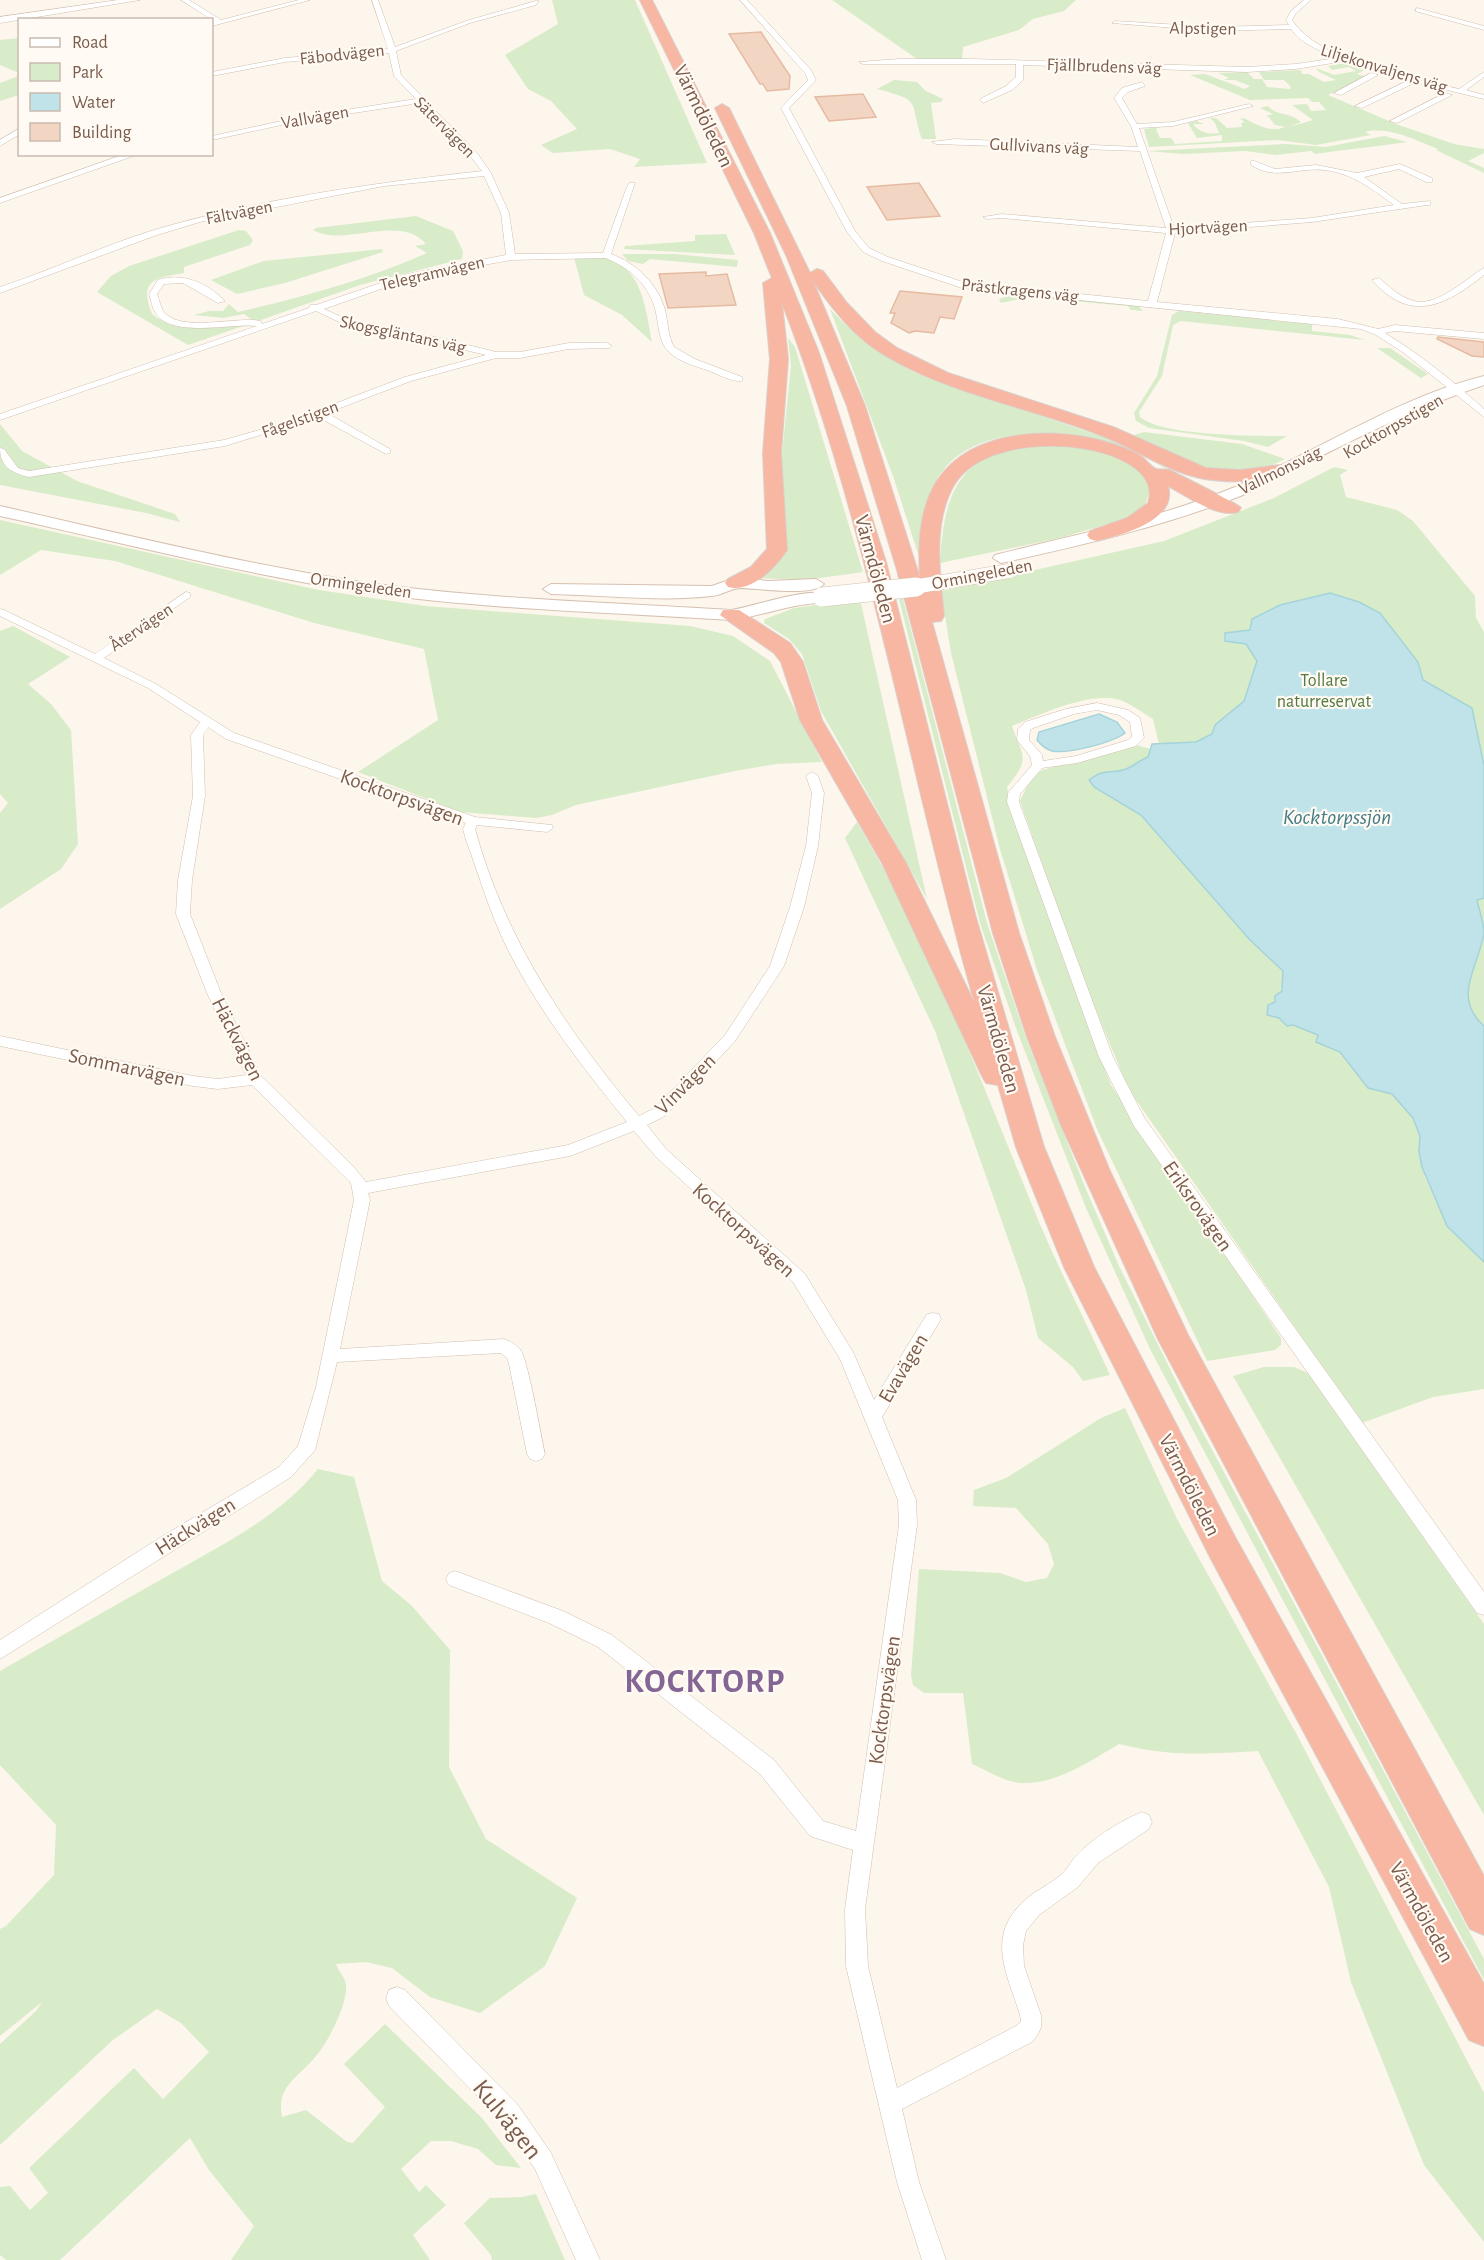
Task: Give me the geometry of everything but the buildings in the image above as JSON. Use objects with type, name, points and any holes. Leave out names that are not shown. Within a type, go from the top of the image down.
[{"type":"highway","name":"Värmdöleden","points":[[646,0],[773,232],[846,381],[890,506],[992,888],[1026,995],[1065,1097],[1129,1247],[1180,1350],[1484,1915]]},
{"type":"highway","name":"Värmdöleden","points":[[717,98],[773,232],[876,562],[963,918],[1030,1147],[1079,1267],[1147,1402],[1228,1558],[1484,2025]]},
{"type":"highway","points":[[773,232],[831,298],[863,330],[890,352],[949,380],[1107,431],[1140,454],[1221,502]]},
{"type":"highway","points":[[735,583],[758,571],[777,550],[772,453],[779,358],[773,232]]},
{"type":"highway","points":[[941,696],[928,562],[934,515],[940,495],[958,467],[970,457],[994,447],[1016,442],[1052,440],[1092,444],[1140,454],[1217,476],[1279,471]]},
{"type":"highway","points":[[1097,535],[1147,516],[1156,506],[1161,494],[1157,481],[1140,454]]},
{"type":"highway","points":[[729,614],[782,648],[792,662],[811,720],[894,863],[1030,1147]]},
{"type":"main road","points":[[1457,389],[1484,380]]},
{"type":"main road","name":"Vallmonsväg","points":[[1097,535],[1135,527],[1221,502],[1336,442],[1457,389]]},
{"type":"main road","name":"Kocktorpsstigen","points":[[1221,502],[1315,470],[1391,430],[1457,389]]},
{"type":"main road","name":"Ormingeleden","points":[[0,496],[234,548],[363,572],[528,588],[643,592],[714,591],[735,583],[821,591],[901,589],[1005,564],[1097,535]]},
{"type":"main road","name":"Ormingeleden","points":[[1005,564],[1086,553],[1196,521],[1221,502]]},
{"type":"main road","name":"Ormingeleden","points":[[0,511],[250,567],[344,584],[493,600],[749,614],[821,591]]},
{"type":"main road","points":[[714,591],[712,604],[729,614]]},
{"type":"street","points":[[0,20],[110,2],[136,0]]},
{"type":"street","points":[[184,0],[220,22]]},
{"type":"street","points":[[213,24],[307,0]]},
{"type":"street","name":"Sätervägen","points":[[375,0],[390,41],[390,51],[398,76],[419,101],[474,155],[487,173],[505,213],[511,256]]},
{"type":"street","name":"Fäbodvägen","points":[[213,74],[295,59],[390,51],[468,22],[534,4],[536,0]]},
{"type":"street","name":"Prästkragens väg","points":[[743,0],[808,72],[812,80],[785,108],[851,232],[866,250],[885,260],[962,285],[1338,321],[1377,332],[1457,389],[1484,414]]},
{"type":"street","points":[[1291,27],[1289,20],[1293,12],[1308,0]]},
{"type":"street","points":[[1417,10],[1484,28]]},
{"type":"street","name":"Alpstigen","points":[[1115,24],[1213,29],[1291,27]]},
{"type":"street","name":"Liljekonvaljens väg","points":[[1291,27],[1311,45],[1344,59],[1484,97]]},
{"type":"street","name":"Fjällbrudens väg","points":[[863,62],[951,60],[1235,70],[1303,66],[1344,59]]},
{"type":"street","points":[[983,101],[1009,88],[1020,78],[1019,63]]},
{"type":"street","points":[[1461,91],[1484,74]]},
{"type":"street","name":"Liljekonvaljens väg","points":[[1338,93],[1374,75]]},
{"type":"street","points":[[1142,84],[1125,90],[1118,98],[1135,126],[1171,231],[1152,303]]},
{"type":"street","name":"Liljekonvaljens väg","points":[[1359,106],[1408,84]]},
{"type":"street","name":"Liljekonvaljens väg","points":[[1394,121],[1448,95]]},
{"type":"street","name":"Vallvägen","points":[[213,138],[300,119],[419,101]]},
{"type":"street","points":[[1135,126],[1173,124],[1249,106]]},
{"type":"street","points":[[0,144],[18,131]]},
{"type":"street","name":"Gullvivans väg","points":[[936,142],[1142,149]]},
{"type":"street","points":[[0,201],[128,156]]},
{"type":"street","points":[[1254,163],[1263,171],[1275,173],[1313,167],[1356,176],[1401,207]]},
{"type":"street","points":[[1356,176],[1400,166],[1429,180]]},
{"type":"street","name":"Fältvägen","points":[[0,290],[154,233],[199,220],[384,184],[487,173]]},
{"type":"street","points":[[632,185],[620,207],[619,227],[610,238],[606,255],[614,257],[647,282],[660,307],[666,339],[674,353],[739,379]]},
{"type":"street","name":"Hjortvägen","points":[[987,217],[1002,216],[1171,231],[1312,220],[1427,202]]},
{"type":"street","name":"Telegramvägen","points":[[0,417],[410,276],[511,256],[606,255]]},
{"type":"street","points":[[1376,280],[1401,301],[1423,303],[1444,299],[1484,271]]},
{"type":"street","name":"Telegramvägen","points":[[221,301],[193,282],[183,279],[161,282],[153,294],[160,313],[175,321],[210,325],[248,321],[263,325]]},
{"type":"street","name":"Skogsgläntans väg","points":[[312,308],[357,327],[436,340],[496,355]]},
{"type":"street","name":"Prästkragens väg","points":[[1377,332],[1395,328],[1484,336]]},
{"type":"street","name":"Fågelstigen","points":[[0,451],[18,472],[36,473],[217,445],[287,425],[408,379],[496,355],[520,355],[569,346],[606,346]]},
{"type":"street","points":[[319,413],[386,451]]},
{"type":"street","name":"Återvägen","points":[[95,659],[186,595]]},
{"type":"street","name":"Kocktorpsvägen","points":[[0,612],[152,686],[205,723],[249,744],[472,821],[469,829],[472,840],[513,947],[548,1006],[598,1077],[684,1176],[799,1278],[847,1357],[907,1500],[908,1525],[862,1843],[855,1909],[857,1966],[908,2182],[934,2260]]},
{"type":"street","points":[[1104,705],[1121,710],[1136,721],[1138,738],[1132,744],[1077,759],[1038,765],[1036,755],[1023,740],[1024,729],[1029,725],[1104,705]]},
{"type":"street","name":"Häckvägen","points":[[0,1650],[285,1472],[306,1450],[311,1438],[330,1356],[362,1200],[361,1189],[347,1169],[255,1080],[214,993],[183,914],[185,880],[199,796],[197,735],[205,723]]},
{"type":"street","name":"Eriksrovägen","points":[[1038,765],[1014,793],[1013,802],[1106,1057],[1123,1094],[1139,1122],[1215,1231],[1484,1607]]},
{"type":"street","name":"Vinvägen","points":[[361,1189],[570,1150],[637,1124],[660,1112],[730,1038],[777,966],[797,907],[812,846],[818,793],[812,776]]},
{"type":"street","points":[[472,821],[547,828]]},
{"type":"street","name":"Sommarvägen","points":[[0,1041],[207,1083],[255,1080]]},
{"type":"street","name":"Evavägen","points":[[873,1418],[933,1319]]},
{"type":"street","points":[[330,1356],[504,1346],[514,1354],[517,1364],[536,1454]]},
{"type":"street","points":[[455,1579],[556,1617],[605,1641],[767,1767],[817,1829],[862,1843]]},
{"type":"street","points":[[890,2103],[1024,2034],[1032,2025],[1031,2013],[1015,1972],[1011,1947],[1016,1928],[1027,1910],[1070,1881],[1084,1861],[1142,1822]]},
{"type":"street","name":"Kulvägen","points":[[398,1998],[510,2113],[543,2162],[588,2260]]},
{"type":"green space","points":[[552,0],[635,0],[707,163],[634,167],[640,159],[610,149],[553,153],[541,145],[577,129],[551,101],[528,89],[505,55],[558,24]]},
{"type":"green space","points":[[832,0],[1076,0],[1064,11],[1033,19],[1019,30],[963,47],[962,59],[917,59]]},
{"type":"green space","points":[[18,38],[18,73],[0,65],[0,40]]},
{"type":"green space","points":[[1346,63],[1367,69],[1357,74],[1367,77],[1328,95],[1396,124],[1454,144],[1484,149],[1484,153],[1468,161],[1484,168],[1484,173],[1436,150],[1438,149],[1403,135],[1384,131],[1365,132],[1371,135],[1316,145],[1278,140],[1149,147],[1144,129],[1160,127],[1156,129],[1160,138],[1171,138],[1175,144],[1222,141],[1222,135],[1197,138],[1188,123],[1196,121],[1204,124],[1193,124],[1201,131],[1212,134],[1219,133],[1210,118],[1216,118],[1227,128],[1242,127],[1241,123],[1245,122],[1240,119],[1244,118],[1264,127],[1280,129],[1285,127],[1275,125],[1266,116],[1273,114],[1260,108],[1268,106],[1276,112],[1292,116],[1301,122],[1289,127],[1313,120],[1292,105],[1307,104],[1311,111],[1326,110],[1319,102],[1312,102],[1308,98],[1250,100],[1190,75],[1205,74],[1245,89],[1250,86],[1235,80],[1224,80],[1229,78],[1218,73],[1247,72],[1254,79],[1262,79],[1267,87],[1290,89],[1291,87],[1284,80],[1264,80],[1259,72],[1301,70],[1302,74],[1309,74],[1324,82],[1336,80],[1319,72],[1316,68],[1334,75],[1356,71],[1349,67],[1332,70],[1328,66]]},
{"type":"green space","points":[[18,74],[18,95],[0,101],[0,83]]},
{"type":"green space","points":[[894,80],[917,82],[926,91],[943,99],[941,102],[931,103],[936,139],[922,139],[914,109],[908,100],[877,89]]},
{"type":"green space","points":[[1384,136],[1407,142],[1315,154],[1311,151],[1276,155],[1245,151],[1183,154],[1147,151],[1286,144],[1325,147]]},
{"type":"green space","points":[[416,216],[453,231],[463,251],[462,259],[360,285],[261,320],[252,320],[244,314],[223,318],[194,315],[209,311],[223,311],[229,304],[238,312],[286,300],[358,280],[427,253],[415,246],[426,244],[415,235],[401,231],[340,235],[313,230]]},
{"type":"green space","points":[[239,230],[246,231],[253,240],[250,245],[184,267],[184,273],[157,279],[148,287],[147,294],[152,314],[173,324],[185,327],[246,325],[188,345],[97,292],[111,276],[129,266]]},
{"type":"green space","points":[[726,234],[735,255],[624,249],[625,246],[695,241],[695,235]]},
{"type":"green space","points":[[382,249],[383,252],[285,283],[237,294],[211,280],[264,261]]},
{"type":"green space","points":[[622,254],[674,254],[738,260],[737,267],[650,259],[643,264],[628,261]]},
{"type":"green space","points":[[574,257],[607,258],[623,266],[631,274],[642,295],[652,342],[622,315],[584,295]]},
{"type":"green space","points":[[1019,293],[1137,305],[1143,311],[1131,310],[1128,306],[1028,297],[1001,303],[999,299]]},
{"type":"green space","points":[[830,309],[870,345],[916,373],[1109,439],[1138,452],[1206,491],[1204,493],[1141,456],[1108,445],[1053,435],[997,438],[972,447],[951,462],[935,483],[926,511],[920,560],[893,476]]},
{"type":"green space","points":[[1179,311],[1312,324],[1312,331],[1350,335],[1365,340],[1181,321],[1173,325],[1162,376],[1139,412],[1140,417],[1168,428],[1210,434],[1287,436],[1268,447],[1244,441],[1149,428],[1136,421],[1134,413],[1157,376],[1172,315]]},
{"type":"green space","points":[[788,338],[795,347],[863,572],[806,580],[759,578],[787,552],[780,474],[791,365]]},
{"type":"green space","points":[[1377,348],[1390,348],[1428,374],[1421,378]]},
{"type":"green space","points":[[0,424],[22,451],[77,481],[175,514],[180,522],[146,513],[0,485]]},
{"type":"green space","points":[[1144,432],[1242,444],[1285,459],[1262,470],[1208,472],[1128,437]]},
{"type":"green space","points":[[1068,445],[1104,453],[1126,462],[1135,469],[1151,488],[1145,505],[1137,513],[1121,520],[1060,538],[940,563],[944,523],[955,488],[978,462],[1016,446]]},
{"type":"green space","name":"Tollare naturreservat","points":[[1334,467],[1348,470],[1340,475],[1346,497],[1397,510],[1413,521],[1475,596],[1476,618],[1484,632],[1484,1187],[1159,744],[1153,719],[1133,706],[1108,698],[1080,701],[1012,726],[1023,758],[1019,770],[1007,787],[1012,817],[1111,1085],[1281,1338],[1281,1345],[1275,1350],[1207,1361],[1097,1129],[1037,970],[1000,849],[951,653],[941,591],[1164,541],[1274,498]]},
{"type":"green space","points":[[0,520],[319,590],[425,606],[690,626],[733,636],[770,661],[822,762],[776,764],[735,771],[576,805],[552,815],[536,818],[460,812],[358,772],[438,720],[424,649],[314,623],[115,561],[41,550],[0,575]]},
{"type":"green space","points":[[860,599],[927,899],[821,711],[802,654],[789,639],[764,623],[765,619],[794,608]]},
{"type":"green space","points":[[899,599],[903,599],[987,923],[1026,1038],[1085,1187],[1119,1266],[1186,1401],[1484,1959],[1484,1980],[1150,1349],[1086,1208],[1017,1031],[980,923]]},
{"type":"green space","points":[[13,626],[70,657],[28,684],[51,704],[71,730],[78,844],[61,869],[0,909],[0,813],[8,803],[0,794],[0,631]]},
{"type":"green space","points":[[1136,745],[1151,749],[1148,757],[1126,769],[1099,774],[1089,781],[1094,787],[1141,815],[1250,940],[1283,971],[1282,991],[1276,996],[1279,1018],[1287,1026],[1293,1025],[1318,1035],[1328,1048],[1340,1052],[1368,1088],[1392,1094],[1413,1118],[1420,1136],[1419,1152],[1425,1177],[1447,1226],[1484,1262],[1484,1389],[1433,1397],[1362,1423],[1129,1090],[1080,972],[1020,801],[1030,780],[1042,770]]},
{"type":"green space","points":[[857,822],[933,968],[1047,1241],[1110,1375],[1083,1381],[1073,1367],[1038,1338],[1026,1290],[935,1031],[845,838]]},
{"type":"green space","points":[[1264,1367],[1294,1367],[1308,1373],[1484,1624],[1484,1815],[1233,1376]]},
{"type":"green space","points":[[1125,1408],[1177,1519],[1297,1735],[1484,2093],[1484,2242],[1424,2165],[1351,1982],[1329,1887],[1258,1751],[1172,1753],[1119,1744],[1059,1776],[1033,1783],[1014,1782],[972,1764],[963,1693],[924,1693],[913,1685],[911,1675],[919,1569],[1000,1573],[1026,1582],[1047,1578],[1054,1564],[1048,1544],[1016,1508],[973,1506],[974,1490],[1006,1478],[1101,1418]]},
{"type":"green space","points":[[318,1469],[354,1477],[382,1581],[411,1605],[450,1650],[449,1767],[486,1839],[577,1898],[545,1966],[480,2013],[430,1997],[392,1968],[366,1962],[336,1964],[346,1984],[341,2011],[332,2032],[321,2049],[286,2089],[282,2097],[282,2117],[306,2110],[347,2142],[353,2143],[385,2107],[344,2064],[385,2024],[482,2118],[521,2168],[496,2165],[478,2149],[451,2141],[431,2141],[401,2169],[419,2192],[426,2185],[446,2205],[413,2235],[430,2260],[231,2260],[254,2226],[209,2170],[190,2138],[60,2260],[6,2260],[0,2255],[0,2187],[10,2186],[30,2210],[48,2193],[29,2168],[134,2068],[163,2099],[209,2052],[181,2023],[157,2009],[113,2040],[0,2145],[0,2044],[36,2011],[42,2002],[0,2036],[0,1929],[6,1926],[54,1875],[56,1825],[0,1765],[0,1671],[246,1531],[285,1502]]},
{"type":"green space","points":[[536,2194],[565,2260],[492,2260],[491,2255],[464,2223],[490,2198]]},
{"type":"water","name":"Kocktorpssjön","points":[[1330,593],[1359,602],[1380,613],[1418,662],[1423,680],[1472,708],[1484,765],[1484,898],[1477,900],[1484,933],[1468,993],[1469,1004],[1474,1015],[1484,1026],[1484,1262],[1447,1226],[1422,1167],[1419,1152],[1420,1136],[1413,1118],[1392,1094],[1368,1088],[1340,1052],[1316,1042],[1318,1035],[1293,1025],[1287,1026],[1279,1018],[1267,1015],[1268,1005],[1275,1002],[1275,996],[1282,991],[1283,971],[1250,940],[1141,815],[1094,787],[1089,780],[1104,772],[1121,771],[1148,757],[1152,744],[1196,742],[1212,734],[1215,725],[1244,701],[1257,661],[1246,644],[1225,641],[1225,633],[1250,630],[1252,619],[1280,605]]},
{"type":"water","points":[[1099,714],[1117,722],[1125,733],[1100,744],[1068,751],[1052,751],[1043,747],[1037,740],[1039,732]]},
{"type":"district","name":"KOCKTORP","points":[[705,1680]]}]
